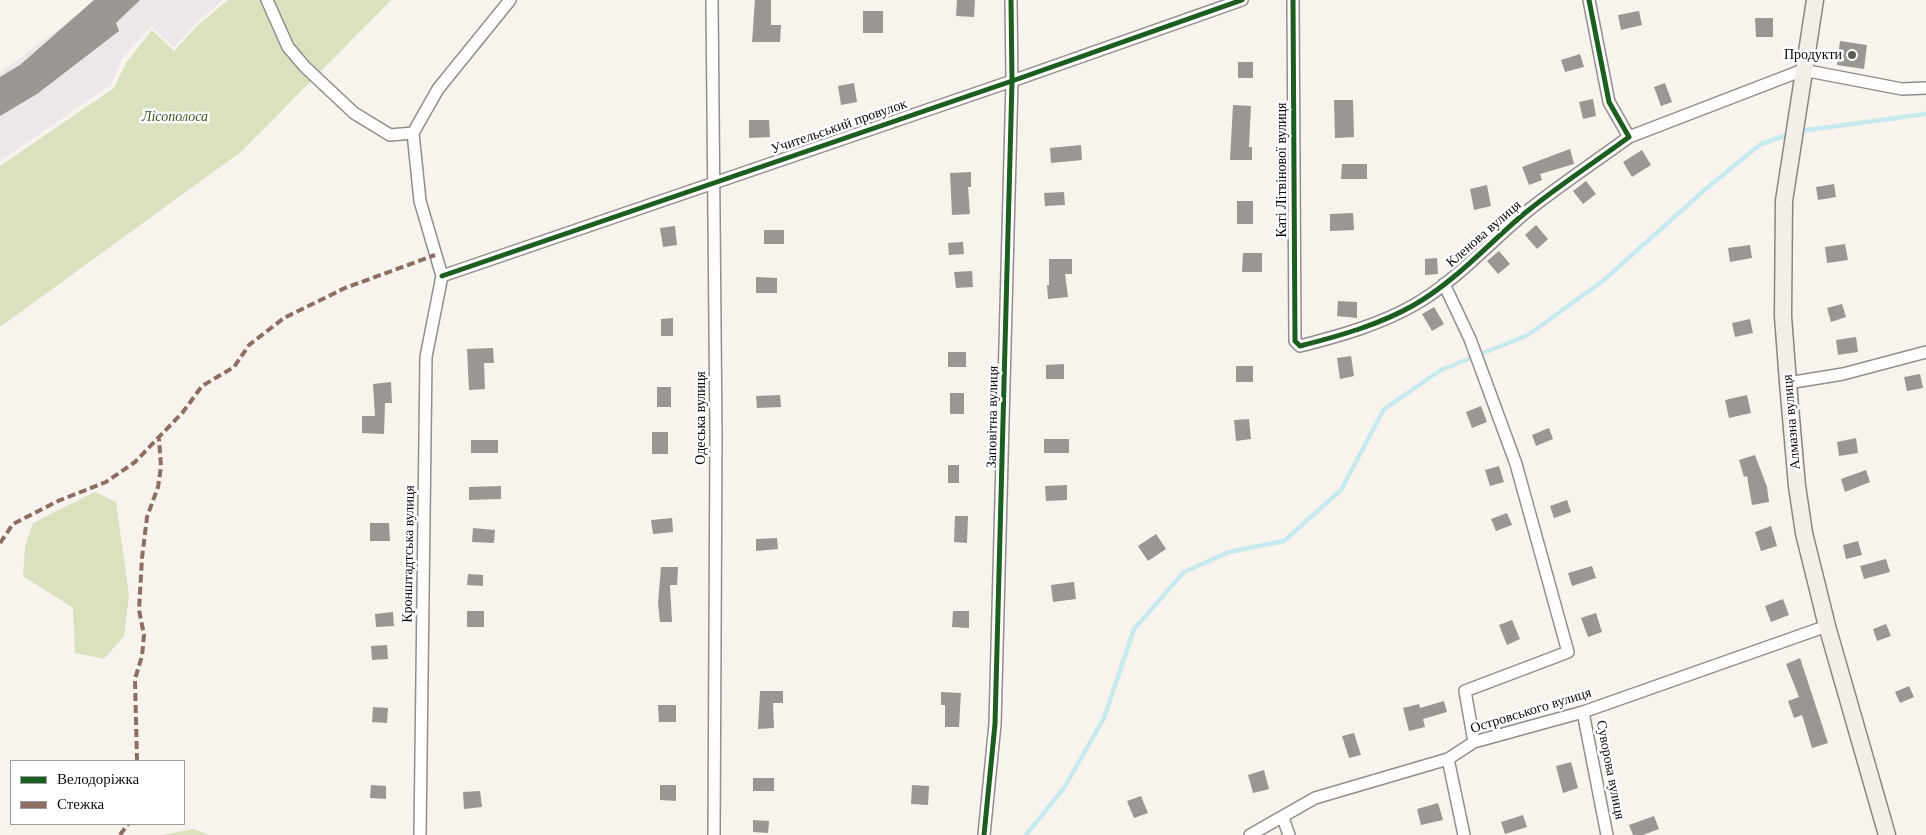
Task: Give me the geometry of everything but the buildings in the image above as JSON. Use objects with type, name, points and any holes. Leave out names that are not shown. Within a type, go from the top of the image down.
[{"type":"main road","name":"Алмазна вулиця","points":[[1815,0],[1796,112],[1784,201],[1783,316],[1788,383],[1797,486],[1804,533],[1827,626],[1887,835]]},
{"type":"street","points":[[267,0],[288,47],[305,68],[354,113],[390,135],[413,133]]},
{"type":"street","points":[[442,276],[420,201],[413,133],[438,89],[510,0]]},
{"type":"street","name":"Одеська вулиця","points":[[712,0],[716,455],[714,835]]},
{"type":"street","name":"Заповітна вулиця","points":[[984,835],[996,715],[1012,81],[1011,0]]},
{"type":"street","name":"Учительський провулок","points":[[442,276],[714,181],[1012,81],[1242,0]]},
{"type":"street","name":"Каті Літвінової вулиця","points":[[1293,0],[1295,341]]},
{"type":"street","points":[[1589,0],[1609,102],[1629,137]]},
{"type":"street","points":[[1803,70],[1902,89],[1926,88]]},
{"type":"street","name":"Кленова вулиця","points":[[1295,341],[1300,346],[1342,336],[1384,320],[1415,304],[1444,284],[1526,212],[1629,137],[1803,70]]},
{"type":"street","name":"Кронштадтська вулиця","points":[[420,835],[426,357],[442,276]]},
{"type":"street","points":[[1444,284],[1487,382],[1516,464],[1568,652],[1465,692],[1474,742]]},
{"type":"street","points":[[1788,383],[1843,374],[1926,352]]},
{"type":"street","name":"Островського вулиця","points":[[1250,835],[1283,818],[1315,798],[1448,759],[1474,742],[1583,712],[1827,626]]},
{"type":"street","name":"Суворова вулиця","points":[[1583,712],[1607,835]]},
{"type":"street","points":[[1448,759],[1464,835]]},
{"type":"street","points":[[1283,818],[1289,835]]},
{"type":"shaded area","points":[[94,0],[223,0],[195,24],[174,48],[151,26],[123,57],[111,85],[0,161],[0,73],[83,11]]},
{"type":"green space","name":"Лісополоса","points":[[228,0],[391,0],[242,151],[0,327],[0,166],[114,88],[126,63],[152,30],[174,51],[198,25]]},
{"type":"green space","points":[[95,492],[116,502],[129,596],[124,636],[104,659],[75,653],[73,608],[23,576],[25,547],[33,523]]},
{"type":"green space","points":[[194,829],[209,835],[162,835]]},
{"type":"waterway","points":[[1800,131],[1926,114]]},
{"type":"waterway","points":[[1026,835],[1064,788],[1104,718],[1134,629],[1184,572],[1229,552],[1284,541],[1341,490],[1384,409],[1441,370],[1528,335],[1604,280],[1708,187],[1761,144],[1790,134]]},
{"type":"marked path","points":[[0,543],[13,524],[58,501],[106,482],[135,462],[183,412],[202,386],[234,367],[249,345],[284,318],[345,288],[435,255]]},
{"type":"marked path","points":[[137,760],[135,679],[142,656],[144,635],[139,610],[142,558],[147,517],[158,487],[161,466],[159,439]]},
{"type":"marked path","points":[[120,835],[127,825]]},
{"type":"cycle path","points":[[984,835],[995,724],[1012,81],[1011,0]]},
{"type":"cycle path","points":[[442,276],[1012,81],[1242,0]]},
{"type":"cycle path","points":[[1293,0],[1295,341],[1300,346],[1373,324],[1414,305],[1444,285],[1538,203],[1629,137],[1609,102],[1589,0]]},
{"type":"place","name":"Продукти","points":[[1852,55]]}]
